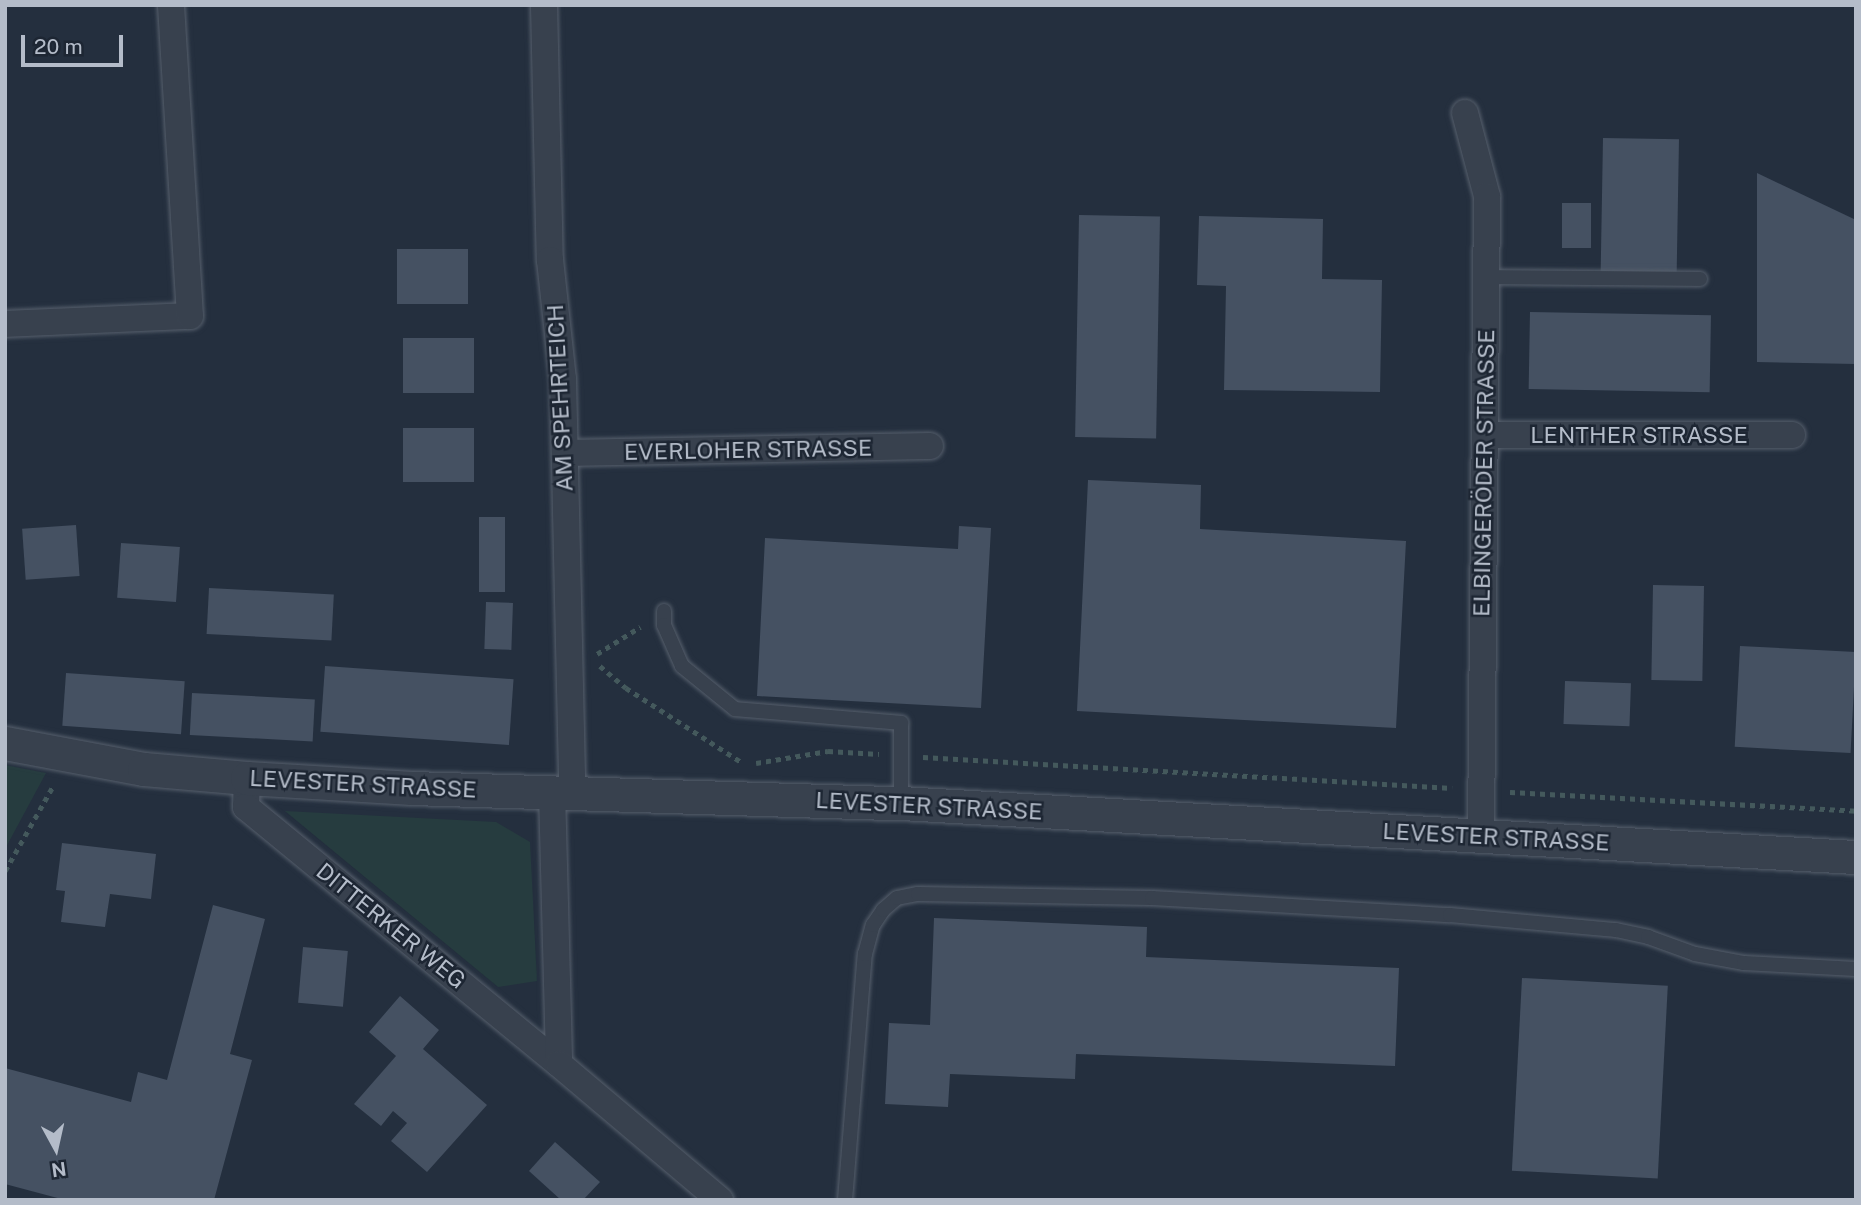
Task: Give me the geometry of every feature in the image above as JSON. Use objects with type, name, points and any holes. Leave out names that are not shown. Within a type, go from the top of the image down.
[{"type":"street","points":[[5,324],[190,316],[171,5]]},
{"type":"street","name":"AM SPEHRTEICH","points":[[544,5],[550,260],[563,379],[566,453],[562,791]]},
{"type":"street","name":"ELBINGERÖDER STRASSE","points":[[1465,113],[1487,196],[1481,836]]},
{"type":"street","name":"LENTHER STRASSE","points":[[1485,435],[1792,435]]},
{"type":"street","name":"EVERLOHER STRASSE","points":[[566,453],[930,446]]},
{"type":"street","name":"LEVESTER STRASSE","points":[[5,743],[144,769],[247,779],[412,788],[901,803],[1856,857]]},
{"type":"street","name":"DITTERKER WEG","points":[[247,779],[246,807],[720,1200]]},
{"type":"street","points":[[559,1064],[562,791]]},
{"type":"lane","points":[[1486,276],[1700,279]]},
{"type":"lane","points":[[664,611],[664,625],[682,666],[735,709],[901,723],[901,803]]},
{"type":"lane","points":[[845,1200],[865,954],[873,925],[883,910],[897,898],[918,894],[1152,898],[1450,915],[1616,930],[1648,937],[1695,954],[1744,962],[1856,969]]},
{"type":"path","points":[[664,611],[591,659],[626,688],[745,764]]},
{"type":"path","points":[[732,764],[828,751],[1856,811]]},
{"type":"path","points":[[5,871],[68,755]]},
{"type":"green space","points":[[5,765],[46,773],[5,849]]},
{"type":"green space","points":[[285,811],[496,822],[530,842],[537,981],[498,987]]},
{"type":"building","points":[[1603,138],[1679,139],[1677,275],[1601,274]]},
{"type":"building","points":[[1757,173],[1856,220],[1856,364],[1757,362]]},
{"type":"building","points":[[1562,203],[1591,203],[1591,248],[1562,248]]},
{"type":"building","points":[[1079,215],[1160,216],[1156,438],[1075,437]]},
{"type":"building","points":[[1199,216],[1323,219],[1322,279],[1382,280],[1380,392],[1224,390],[1226,286],[1197,285]]},
{"type":"building","points":[[397,249],[468,249],[468,304],[397,304]]},
{"type":"building","points":[[1530,312],[1711,315],[1710,392],[1529,389]]},
{"type":"building","points":[[403,338],[474,338],[474,393],[403,393]]},
{"type":"building","points":[[403,428],[474,428],[474,482],[403,482]]},
{"type":"building","points":[[1088,480],[1201,485],[1200,529],[1406,541],[1396,728],[1077,711]]},
{"type":"building","points":[[479,517],[505,517],[505,592],[479,592]]},
{"type":"building","points":[[76,525],[80,576],[26,580],[22,529]]},
{"type":"building","points":[[959,526],[991,528],[981,708],[757,696],[765,538],[958,549]]},
{"type":"building","points":[[121,543],[180,547],[176,602],[117,598]]},
{"type":"building","points":[[1653,585],[1704,586],[1702,681],[1651,680]]},
{"type":"building","points":[[209,588],[334,595],[331,640],[207,634]]},
{"type":"building","points":[[486,602],[513,603],[511,650],[484,649]]},
{"type":"building","points":[[1740,646],[1856,652],[1851,753],[1735,747]]},
{"type":"building","points":[[325,666],[514,679],[509,745],[320,732]]},
{"type":"building","points":[[66,673],[185,681],[181,734],[62,726]]},
{"type":"building","points":[[1565,681],[1631,683],[1629,726],[1563,724]]},
{"type":"building","points":[[192,693],[315,699],[313,741],[190,735]]},
{"type":"building","points":[[62,843],[156,854],[151,899],[110,894],[105,927],[61,922],[65,891],[56,890]]},
{"type":"building","points":[[213,905],[265,919],[230,1054],[252,1060],[214,1200],[65,1200],[5,1184],[5,1068],[131,1102],[138,1072],[167,1080]]},
{"type":"building","points":[[934,918],[1147,927],[1146,957],[1399,968],[1395,1066],[1076,1054],[1075,1079],[950,1074],[948,1107],[885,1104],[889,1023],[930,1025]]},
{"type":"building","points":[[303,947],[348,951],[343,1007],[298,1003]]},
{"type":"building","points":[[1522,978],[1668,986],[1658,1178],[1512,1171]]},
{"type":"building","points":[[400,996],[439,1030],[423,1049],[487,1105],[427,1172],[391,1141],[407,1123],[393,1111],[381,1126],[354,1104],[396,1056],[369,1032]]},
{"type":"building","points":[[555,1142],[600,1182],[583,1200],[561,1200],[529,1171]]}]
